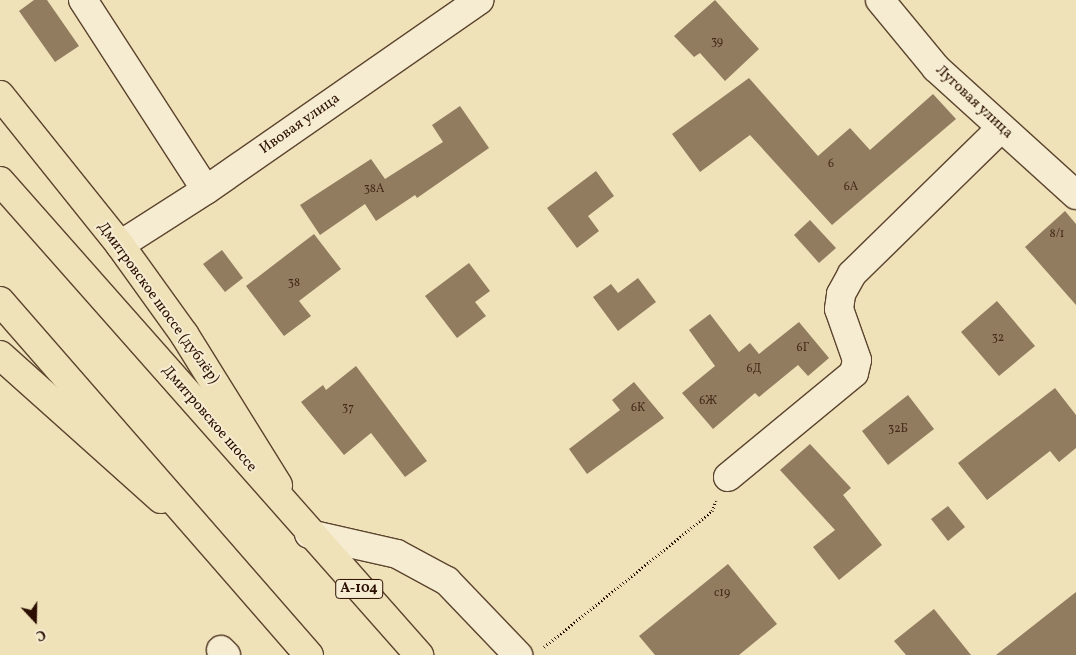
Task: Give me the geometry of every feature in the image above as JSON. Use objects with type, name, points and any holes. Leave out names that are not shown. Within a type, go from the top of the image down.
[{"type":"main road","name":"Дмитровское шоссе (дублёр)","points":[[0,95],[120,245],[184,334],[238,418],[304,529]]},
{"type":"main road","name":"Дмитровское шоссе","points":[[0,181],[304,529],[419,655]]},
{"type":"main road","points":[[0,301],[309,655]]},
{"type":"main road","points":[[3,362],[212,544]]},
{"type":"street","points":[[83,0],[206,190]]},
{"type":"street","name":"Ивовая улица","points":[[120,245],[206,190],[479,0]]},
{"type":"street","name":"Луговая улица","points":[[880,0],[936,68],[1076,195]]},
{"type":"street","points":[[728,477],[854,373],[857,360],[839,310],[841,294],[852,274],[1001,128]]},
{"type":"street","points":[[304,529],[398,554],[447,581],[530,652]]},
{"type":"path","points":[[530,652],[712,511],[728,477]]},
{"type":"building","points":[[34,0],[47,0],[79,46],[55,62],[19,11]]},
{"type":"building","points":[[715,0],[759,49],[725,81],[700,53],[694,57],[674,36]]},
{"type":"building","points":[[749,78],[818,156],[850,128],[870,150],[933,94],[956,119],[832,225],[750,135],[700,172],[672,134]]},
{"type":"building","points":[[460,106],[489,148],[417,198],[415,195],[376,221],[365,204],[320,235],[300,205],[371,159],[385,179],[443,142],[432,125]]},
{"type":"building","points":[[596,171],[614,196],[588,216],[599,231],[577,248],[547,208]]},
{"type":"building","points":[[1065,211],[1076,224],[1076,305],[1025,247]]},
{"type":"building","points":[[810,220],[836,248],[819,263],[794,235]]},
{"type":"building","points":[[314,234],[341,269],[299,301],[311,316],[284,336],[246,286]]},
{"type":"building","points":[[222,250],[243,278],[225,292],[203,264]]},
{"type":"building","points":[[469,263],[490,291],[475,302],[486,316],[457,338],[425,296]]},
{"type":"building","points":[[638,278],[656,302],[618,331],[593,297],[611,284],[618,293]]},
{"type":"building","points":[[997,301],[1035,346],[999,376],[961,332]]},
{"type":"building","points":[[710,314],[739,352],[750,343],[759,354],[799,322],[829,358],[808,376],[798,365],[759,397],[755,393],[713,429],[682,393],[715,366],[689,330]]},
{"type":"building","points":[[356,366],[427,461],[405,477],[371,433],[344,455],[301,402],[323,385],[326,390]]},
{"type":"building","points":[[634,382],[664,418],[587,474],[569,449],[620,410],[612,400]]},
{"type":"building","points":[[1055,388],[1076,415],[1076,448],[1059,462],[1050,451],[987,500],[958,463]]},
{"type":"building","points":[[908,395],[934,429],[888,465],[862,431]]},
{"type":"building","points":[[810,444],[851,488],[843,495],[882,545],[839,580],[813,547],[835,530],[780,470]]},
{"type":"building","points":[[948,506],[965,527],[948,541],[931,519]]},
{"type":"building","points":[[728,564],[777,624],[739,655],[655,655],[639,636]]},
{"type":"building","points":[[1076,592],[1076,655],[996,655]]},
{"type":"building","points":[[934,609],[971,655],[906,655],[894,641]]}]
